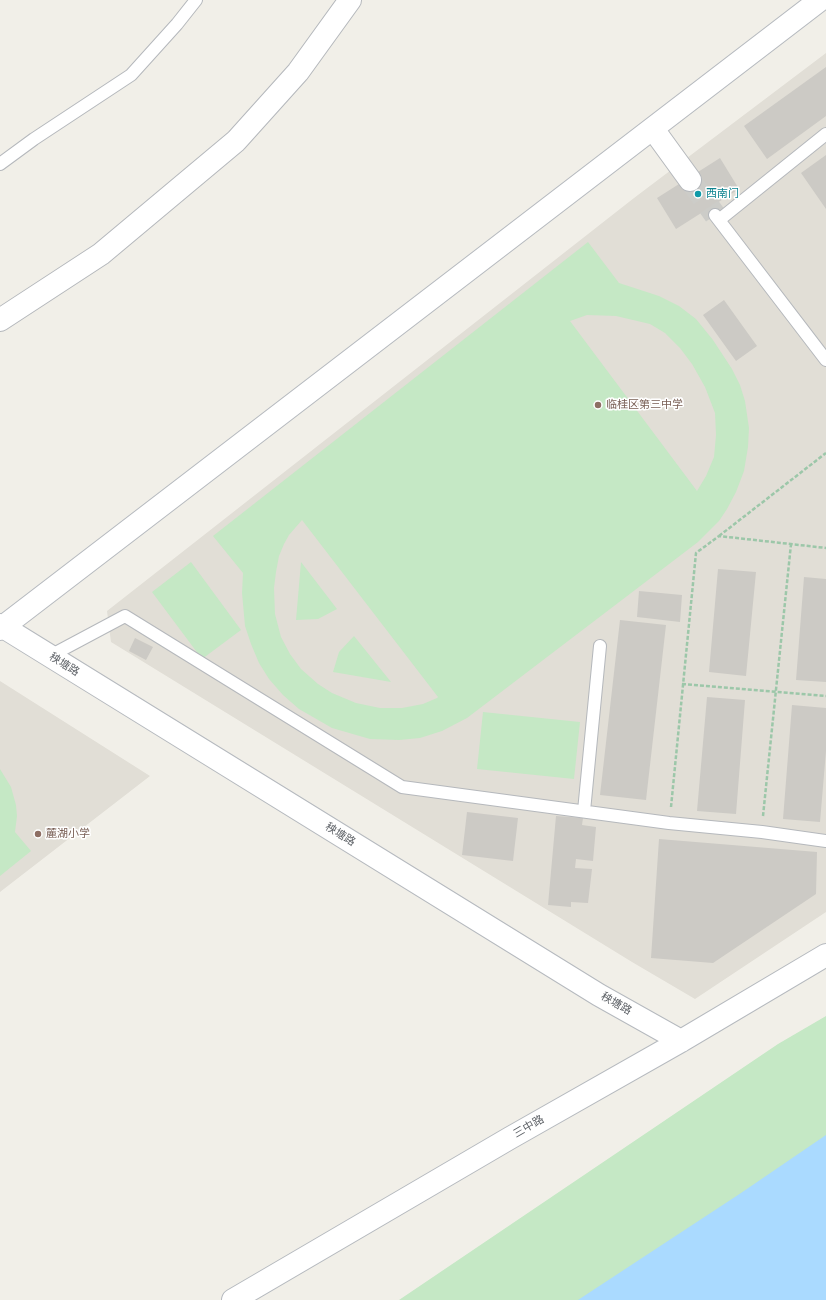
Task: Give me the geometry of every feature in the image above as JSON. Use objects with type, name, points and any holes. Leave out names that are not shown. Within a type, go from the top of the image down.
[{"type":"main road","points":[[0,320],[101,254],[236,141],[298,72],[350,0]]},
{"type":"main road","points":[[1,627],[820,0]]},
{"type":"main road","points":[[653,129],[690,180]]},
{"type":"main road","name":"秧塘路","points":[[1,627],[599,995],[681,1042]]},
{"type":"main road","name":"三中路","points":[[233,1300],[510,1138],[681,1042],[826,955]]},
{"type":"lane","points":[[0,164],[34,139],[131,75],[177,24],[196,0]]},
{"type":"lane","points":[[826,134],[717,217],[826,360]]},
{"type":"lane","points":[[50,656],[125,616],[402,787],[669,823],[762,832],[826,841]]},
{"type":"lane","points":[[584,812],[600,646]]},
{"type":"path","points":[[669,823],[696,553],[826,453]]},
{"type":"path","points":[[719,536],[826,548]]},
{"type":"path","points":[[762,832],[791,544]]},
{"type":"path","points":[[682,684],[826,696]]},
{"type":"shaded area","name":"临桂区第三中学","points":[[826,53],[826,912],[695,999],[632,962],[111,642],[107,611],[634,198]]},
{"type":"shaded area","name":"麓湖小学","points":[[0,681],[150,776],[0,892]]},
{"type":"green space","points":[[588,242],[619,283],[659,296],[679,306],[696,319],[713,340],[732,369],[740,385],[745,401],[749,428],[748,447],[744,471],[736,492],[719,521],[698,542],[467,718],[442,731],[420,738],[399,740],[370,739],[332,728],[299,709],[283,695],[269,679],[259,663],[245,626],[242,593],[243,573],[213,536]],"holes":[[[587,315],[616,316],[650,324],[665,333],[680,348],[692,364],[705,387],[715,413],[716,435],[714,457],[706,476],[697,491],[570,321]],[[302,520],[438,697],[437,698],[423,704],[402,708],[380,708],[356,703],[332,693],[318,684],[301,669],[290,654],[281,637],[275,614],[274,588],[279,556],[289,535]]]},
{"type":"green space","points":[[191,562],[241,630],[202,659],[152,592]]},
{"type":"green space","points":[[301,562],[337,609],[318,619],[296,620]]},
{"type":"green space","points":[[354,636],[391,682],[333,672],[339,652]]},
{"type":"green space","points":[[483,712],[580,722],[574,779],[477,769]]},
{"type":"green space","points":[[0,769],[11,787],[16,805],[17,816],[15,832],[31,851],[0,876]]},
{"type":"green space","points":[[826,1016],[826,1300],[399,1300],[778,1044]]},
{"type":"water","points":[[826,1135],[826,1300],[578,1300],[741,1193]]},
{"type":"building","points":[[826,67],[826,116],[767,159],[744,126]]},
{"type":"building","points":[[826,155],[826,209],[801,173]]},
{"type":"building","name":"西南门","points":[[720,158],[739,189],[676,229],[657,198]]},
{"type":"building","points":[[724,300],[757,346],[736,361],[703,315]]},
{"type":"building","points":[[718,569],[756,572],[746,676],[709,672]]},
{"type":"building","points":[[804,577],[826,579],[826,682],[796,680]]},
{"type":"building","points":[[639,591],[682,595],[680,622],[637,617]]},
{"type":"building","points":[[620,620],[666,625],[646,800],[600,795]]},
{"type":"building","points":[[135,638],[153,647],[146,660],[129,651]]},
{"type":"building","points":[[707,697],[745,700],[736,814],[697,811]]},
{"type":"building","points":[[792,705],[826,708],[826,751],[820,822],[783,819]]},
{"type":"building","points":[[467,812],[518,818],[513,861],[462,855]]},
{"type":"building","points":[[556,816],[583,818],[582,825],[596,827],[593,861],[576,859],[575,868],[592,869],[588,903],[571,902],[571,907],[548,905]]},
{"type":"building","points":[[659,839],[817,852],[816,894],[713,963],[651,958]]},
{"type":"tunnel","points":[[690,180],[715,215]]},
{"type":"place","name":"西南门","points":[[698,194]]},
{"type":"place","name":"临桂区第三中学","points":[[598,405]]},
{"type":"place","name":"麓湖小学","points":[[38,834]]}]
